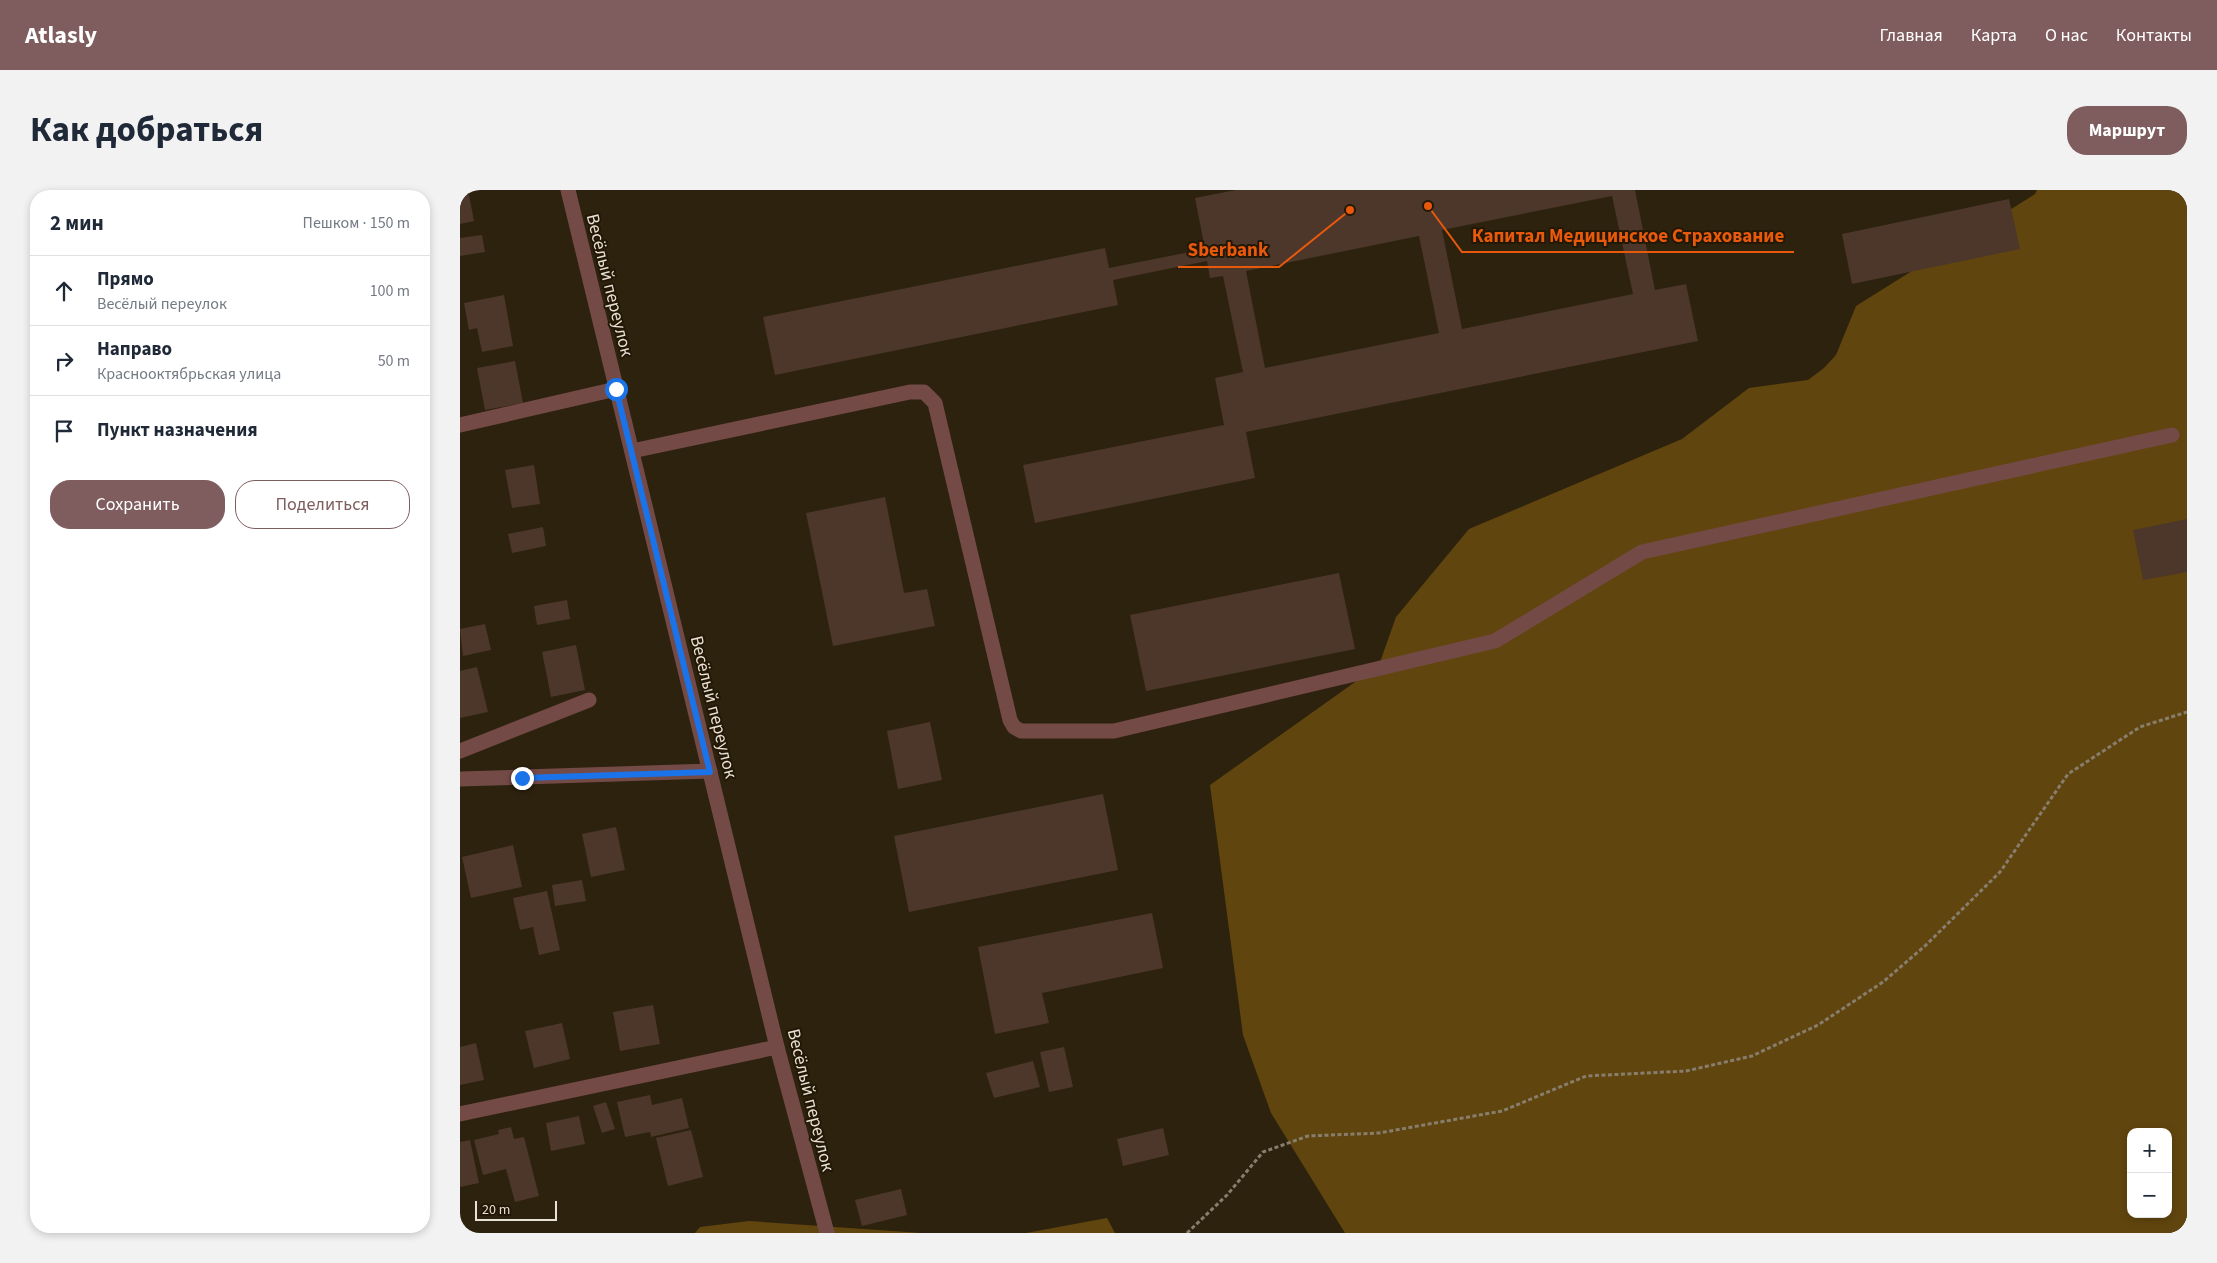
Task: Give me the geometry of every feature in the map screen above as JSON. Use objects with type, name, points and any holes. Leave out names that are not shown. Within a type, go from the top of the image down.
[{"type":"street","name":"Весёлый переулок","points":[[568,190],[778,1047],[827,1233]]},
{"type":"street","points":[[460,425],[616,389]]},
{"type":"street","points":[[632,451],[910,392],[924,392],[935,403],[1010,720],[1014,727],[1021,731],[1114,731],[1495,641],[1642,552],[2172,435]]},
{"type":"street","points":[[460,751],[589,700]]},
{"type":"street","points":[[460,779],[710,772]]},
{"type":"street","points":[[460,1114],[778,1047]]},
{"type":"path","points":[[1187,1233],[1227,1195],[1263,1152],[1308,1136],[1379,1133],[1502,1111],[1586,1076],[1686,1071],[1752,1056],[1818,1025],[1883,982],[1926,945],[2000,872],[2068,774],[2140,726],[2187,712]]},
{"type":"shaded area","points":[[2037,190],[2187,190],[2187,1233],[1345,1233],[1271,1113],[1243,1035],[1210,785],[1379,665],[1396,617],[1469,529],[1682,439],[1749,388],[1808,380],[1824,368],[1836,355],[1856,306],[2035,194]]},
{"type":"shaded area","points":[[1107,1218],[1115,1233],[1026,1233]]},
{"type":"shaded area","points":[[749,1221],[922,1233],[695,1233],[700,1227]]},
{"type":"building","points":[[460,190],[468,190],[474,221],[460,224]]},
{"type":"building","points":[[1236,190],[1635,190],[1655,290],[1686,284],[1698,341],[1246,432],[1255,478],[1035,523],[1023,465],[1224,425],[1215,378],[1243,372],[1223,276],[1210,278],[1207,261],[1113,280],[1118,305],[775,375],[763,317],[1105,248],[1109,268],[1205,249],[1195,198]],"holes":[[[1612,196],[1633,294],[1462,329],[1442,230]],[[1419,236],[1439,333],[1265,368],[1246,271]]]},
{"type":"building","points":[[2009,199],[2020,249],[1852,284],[1842,234]]},
{"type":"building","points":[[482,235],[485,252],[460,256],[460,238]]},
{"type":"building","points":[[504,295],[513,346],[482,352],[477,328],[469,330],[464,303]]},
{"type":"building","points":[[515,361],[523,403],[485,410],[477,368]]},
{"type":"building","points":[[534,465],[540,504],[512,508],[505,470]]},
{"type":"building","points":[[885,497],[904,593],[927,589],[935,626],[833,646],[806,513]]},
{"type":"building","points":[[2187,519],[2187,572],[2143,580],[2133,530]]},
{"type":"building","points":[[543,527],[546,546],[512,553],[508,534]]},
{"type":"building","points":[[1339,573],[1355,649],[1146,691],[1130,615]]},
{"type":"building","points":[[567,600],[570,619],[537,625],[534,606]]},
{"type":"building","points":[[485,624],[491,650],[463,656],[460,629]]},
{"type":"building","points":[[576,645],[585,690],[551,697],[542,652]]},
{"type":"building","points":[[477,667],[488,712],[460,718],[460,671]]},
{"type":"building","points":[[930,722],[942,780],[898,789],[887,731]]},
{"type":"building","points":[[1103,794],[1118,870],[909,912],[894,836]]},
{"type":"building","points":[[616,827],[625,870],[591,877],[582,834]]},
{"type":"building","points":[[513,845],[522,887],[471,898],[462,857]]},
{"type":"building","points":[[582,880],[586,901],[555,906],[552,885]]},
{"type":"building","points":[[547,891],[560,950],[539,955],[533,927],[520,930],[513,898]]},
{"type":"building","points":[[1152,913],[1163,968],[1042,993],[1049,1023],[995,1034],[978,947]]},
{"type":"building","points":[[653,1005],[660,1044],[620,1051],[613,1012]]},
{"type":"building","points":[[562,1023],[570,1059],[534,1068],[525,1031]]},
{"type":"building","points":[[476,1043],[484,1080],[460,1085],[460,1047]]},
{"type":"building","points":[[1064,1047],[1073,1087],[1049,1092],[1040,1052]]},
{"type":"building","points":[[1033,1061],[1040,1087],[994,1098],[986,1073]]},
{"type":"building","points":[[650,1095],[652,1105],[682,1098],[689,1128],[651,1137],[650,1132],[625,1137],[617,1102]]},
{"type":"building","points":[[606,1102],[615,1129],[602,1133],[593,1106]]},
{"type":"building","points":[[579,1116],[585,1144],[551,1151],[546,1123]]},
{"type":"building","points":[[511,1127],[514,1139],[524,1137],[539,1196],[515,1202],[506,1169],[483,1175],[474,1140],[499,1134],[498,1130]]},
{"type":"building","points":[[1163,1128],[1169,1155],[1123,1166],[1117,1139]]},
{"type":"building","points":[[691,1130],[703,1177],[668,1186],[656,1138]]},
{"type":"building","points":[[470,1140],[479,1183],[460,1187],[460,1142]]},
{"type":"building","points":[[901,1189],[907,1215],[862,1226],[855,1200]]},
{"type":"place","name":"Капитал Медицинское Страхование","points":[[1428,206]]},
{"type":"place","name":"Sberbank","points":[[1350,210]]},
{"type":"route","points":[[522,778],[710,772],[616,389]]}]
